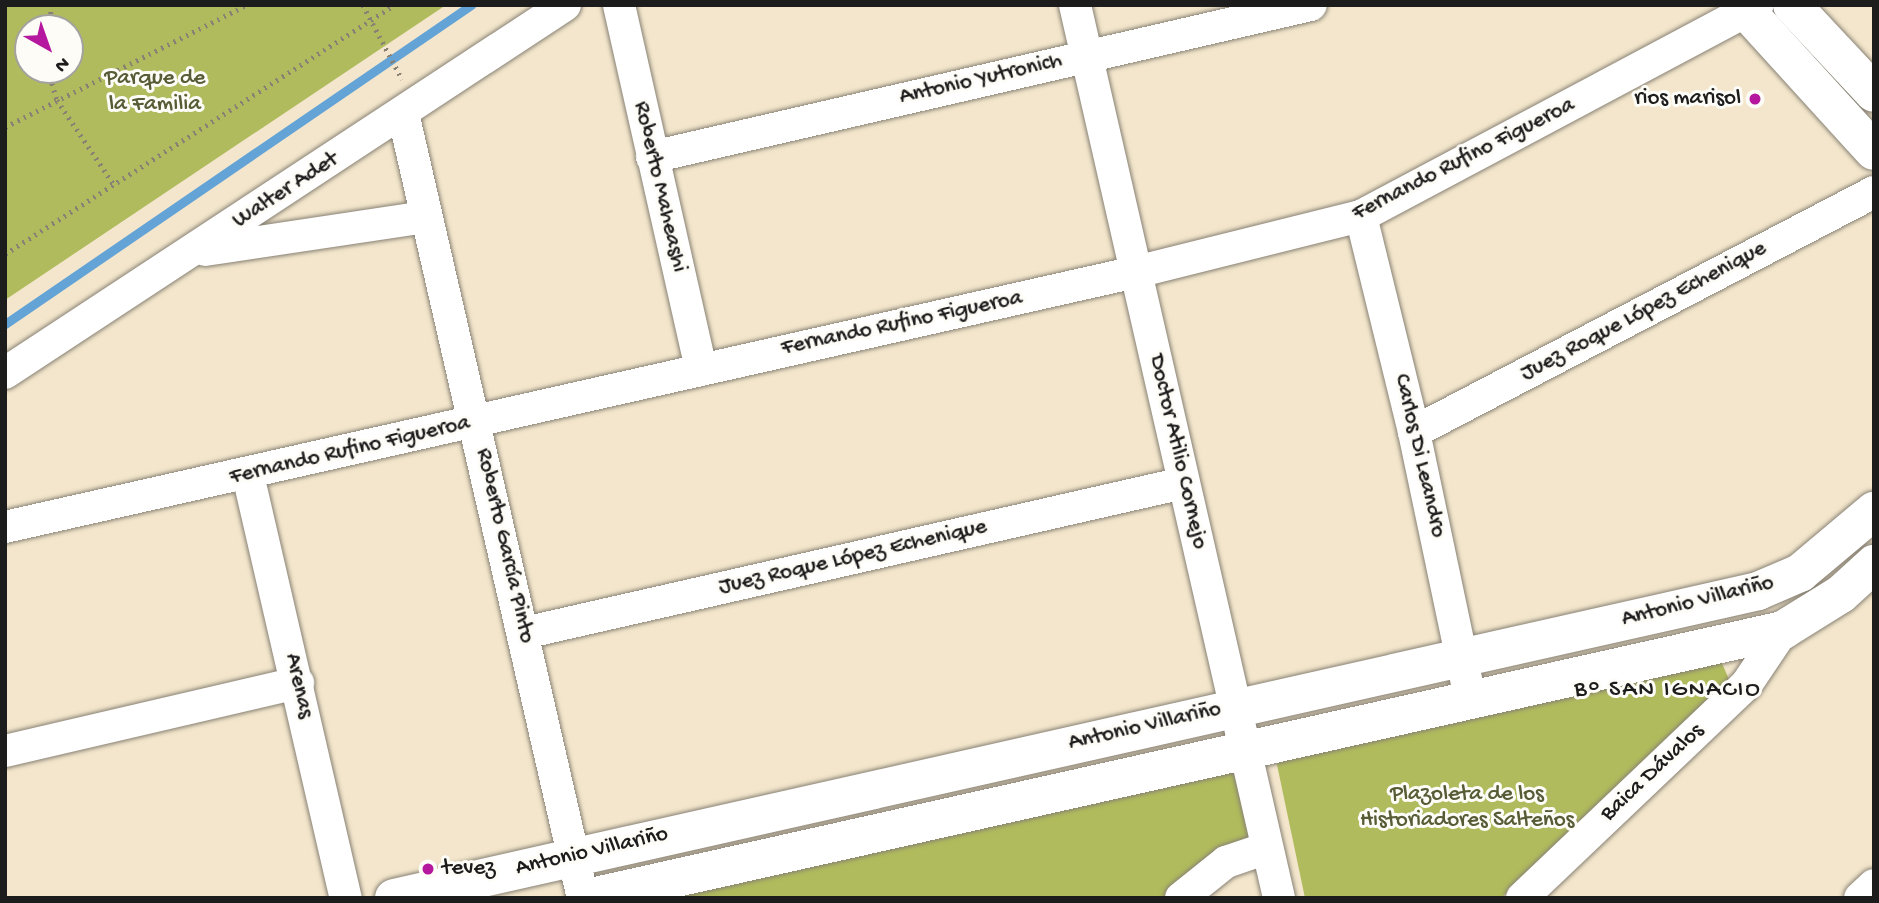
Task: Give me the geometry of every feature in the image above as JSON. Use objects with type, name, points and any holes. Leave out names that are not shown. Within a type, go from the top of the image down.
[{"type":"street","name":"Walter Adet","points":[[5,373],[194,252],[565,5]]},
{"type":"street","name":"Roberto Maheashi","points":[[619,5],[701,368]]},
{"type":"street","name":"Doctor Atilio Cornejo","points":[[1075,5],[1279,898]]},
{"type":"street","name":"Antonio Yutronich","points":[[652,157],[1311,5]]},
{"type":"street","points":[[1792,5],[1874,93]]},
{"type":"street","points":[[1749,7],[1874,151]]},
{"type":"street","name":"Fernando Rufino Figueroa","points":[[5,527],[248,475],[701,368],[1136,272],[1361,216],[1749,7]]},
{"type":"street","name":"Roberto García Pinto","points":[[403,113],[585,898]]},
{"type":"street","name":"Juez Roque López Echenique","points":[[1414,432],[1874,192]]},
{"type":"street","name":"Carlos Di Leandro","points":[[1361,216],[1414,432],[1464,657],[1470,697]]},
{"type":"street","points":[[194,252],[425,217]]},
{"type":"street","name":"Arenas","points":[[248,475],[346,898]]},
{"type":"street","name":"Juez Roque López Echenique","points":[[524,633],[1183,483]]},
{"type":"street","name":"Antonio Villariño","points":[[394,898],[573,855],[1464,657],[1781,583],[1817,561],[1874,511]]},
{"type":"street","name":"Baica Dávalos","points":[[1522,898],[1746,685],[1783,630],[1841,594],[1874,564]]},
{"type":"street","name":"Antonio Villariño","points":[[585,898],[1470,697],[1783,630]]},
{"type":"street","points":[[5,751],[298,683]]},
{"type":"street","points":[[1181,898],[1226,862],[1267,848]]},
{"type":"street","points":[[1860,898],[1874,885]]},
{"type":"path","points":[[5,127],[247,5]]},
{"type":"path","points":[[363,5],[385,41],[401,76]]},
{"type":"path","points":[[5,254],[395,5]]},
{"type":"path","points":[[52,84],[57,100],[113,183]]},
{"type":"green space","name":"Parque de la Familia","points":[[5,5],[446,5],[5,300]]},
{"type":"green space","name":"Plazoleta de los Historiadores Salteños","points":[[1721,661],[1731,684],[1501,898],[1305,898],[1276,760]]},
{"type":"green space","points":[[1243,749],[1267,848],[1182,898],[586,898]]},
{"type":"waterway","points":[[5,324],[471,5]]},
{"type":"place","name":"rios marisol","points":[[1755,99]]},
{"type":"place","name":"tevez","points":[[428,869]]},
{"type":"district","name":"B° SAN IGNACIO","points":[[1668,691]]}]
